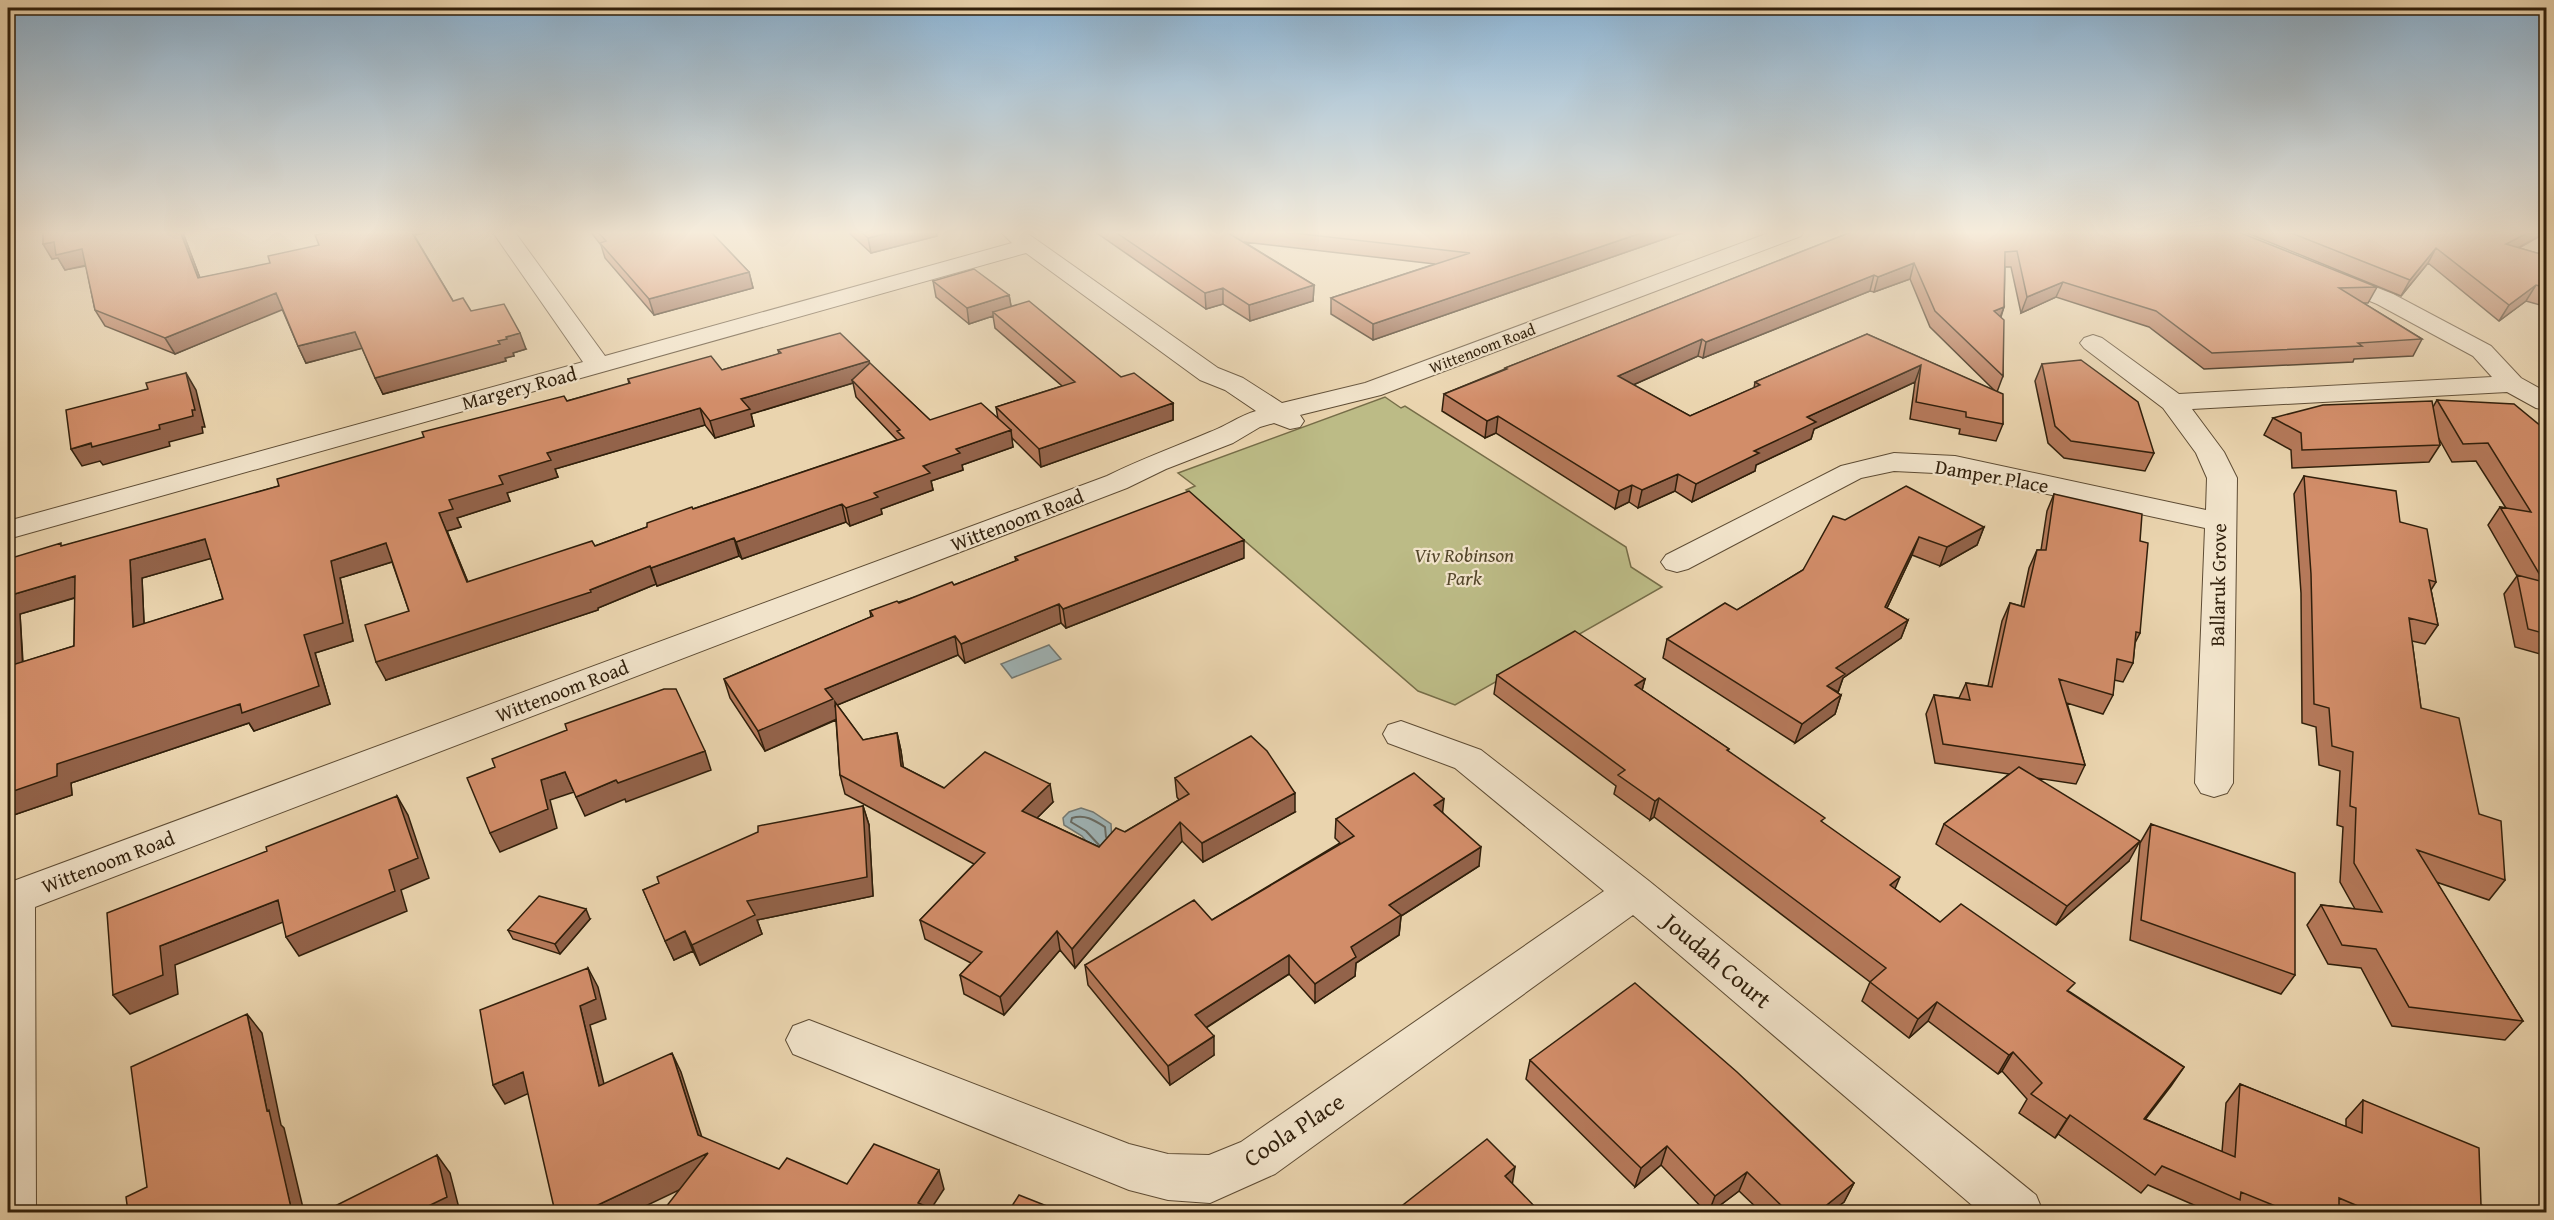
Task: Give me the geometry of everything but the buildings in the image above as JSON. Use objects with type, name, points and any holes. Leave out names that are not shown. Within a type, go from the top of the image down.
[{"type":"street","points":[[543,288],[599,366]]},
{"type":"street","name":"Margery Road","points":[[8,530],[599,366],[856,288]]},
{"type":"street","points":[[1089,288],[1209,374],[1215,387],[1271,422]]},
{"type":"street","name":"Wittenoom Road","points":[[11,898],[1117,482],[1168,472],[1247,442],[1271,422],[1344,407],[1372,389],[1641,288]]},
{"type":"street","points":[[2359,288],[2385,299],[2482,351],[2512,384],[2547,402]]},
{"type":"street","name":"Ballaruk Grove","points":[[2093,342],[2173,402],[2210,452],[2222,478],[2219,522],[2214,783]]},
{"type":"street","points":[[2173,402],[2512,384]]},
{"type":"street","name":"Damper Place","points":[[1677,562],[1851,472],[1894,462],[1955,465],[2219,522]]},
{"type":"street","name":"Joudah Court","points":[[1401,734],[1468,759],[1635,892],[2018,1212]]},
{"type":"street","name":"Coola Place","points":[[809,1040],[1129,1167],[1168,1177],[1210,1179],[1258,1158],[1635,892]]},
{"type":"street","points":[[11,898],[11,1212]]},
{"type":"green space","name":"Viv Robinson Park","points":[[1385,397],[1401,408],[1405,406],[1626,547],[1631,567],[1662,587],[1455,705],[1418,691],[1186,490],[1195,486],[1178,473]]},
{"type":"water","points":[[1049,645],[1061,659],[1012,678],[1001,664]]},
{"type":"water","points":[[1081,808],[1093,812],[1111,824],[1112,843],[1094,851],[1082,836],[1064,825],[1063,818],[1069,812]]}]
